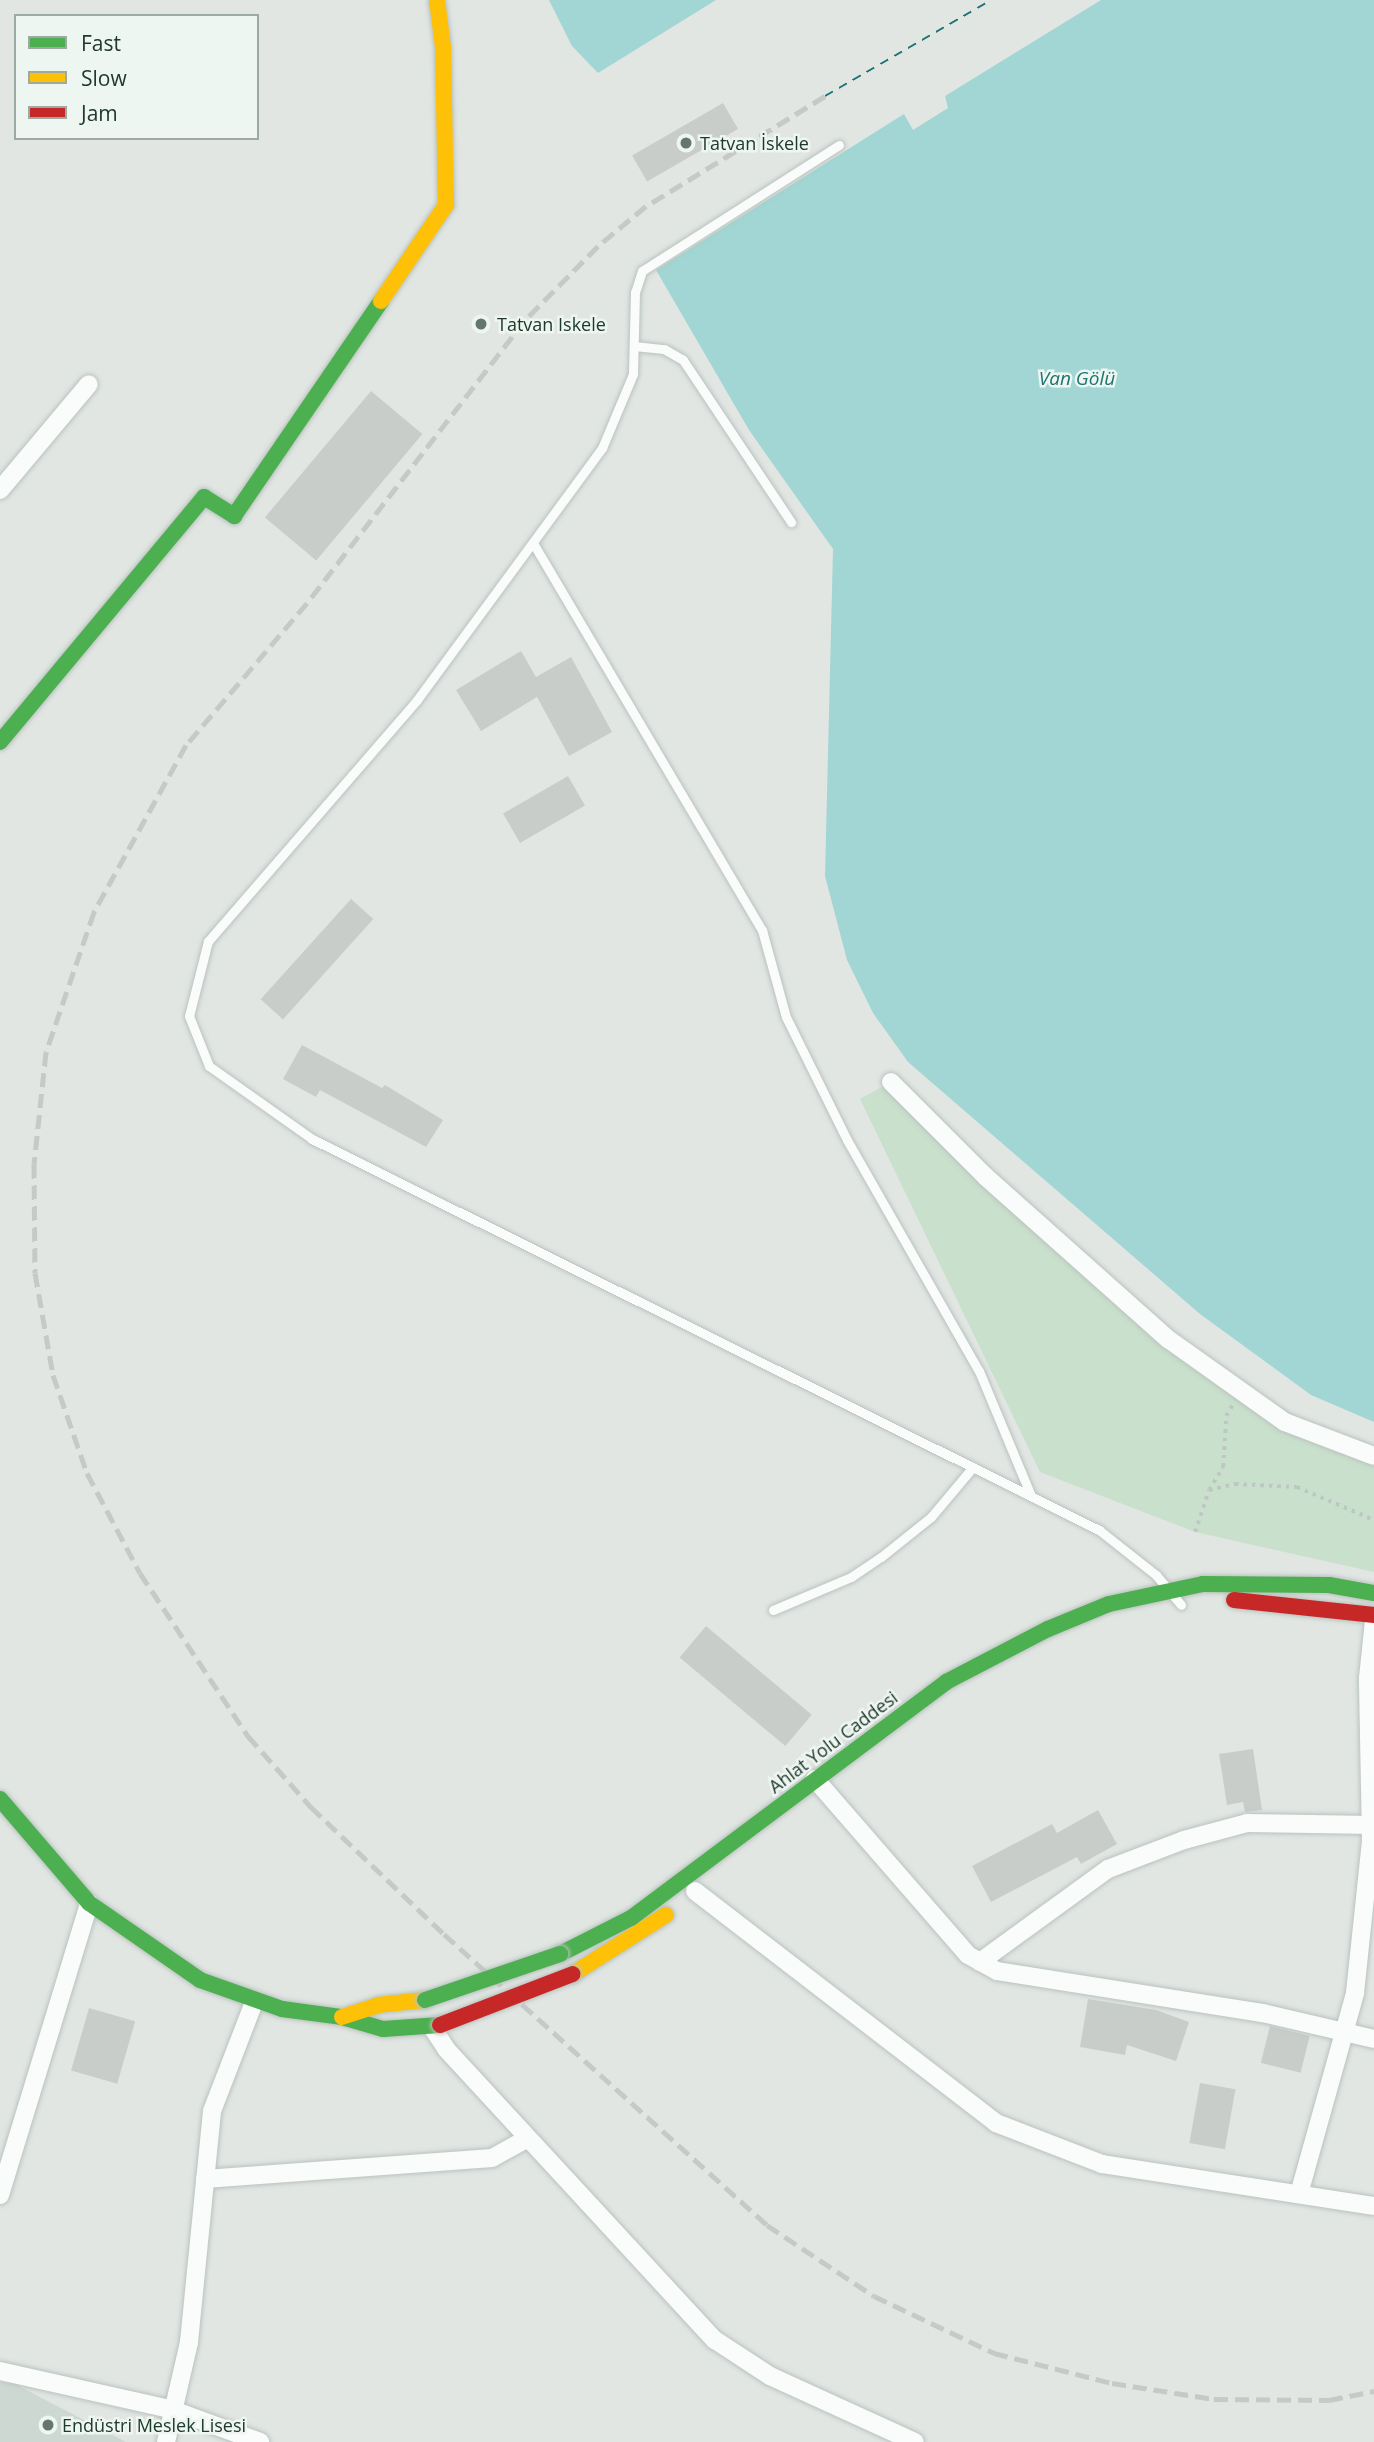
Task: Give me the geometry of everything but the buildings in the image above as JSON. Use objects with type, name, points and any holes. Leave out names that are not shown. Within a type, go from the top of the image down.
[{"type":"street","points":[[0,742],[204,497],[234,516],[446,205],[443,47],[437,0]]},
{"type":"street","points":[[0,490],[89,384]]},
{"type":"street","points":[[891,1082],[1095,1278],[1244,1396],[1285,1422],[1374,1456]]},
{"type":"street","name":"Ahlat Yolu Caddesi","points":[[0,1798],[89,1903],[190,1974],[254,2002],[342,2017],[383,2029],[436,2026],[573,1974],[630,1941],[695,1891],[820,1784],[946,1682],[998,1653],[1109,1604],[1168,1589],[1262,1582],[1374,1592]]},
{"type":"street","points":[[1121,1620],[1181,1605],[1256,1599],[1374,1615]]},
{"type":"street","points":[[1299,2194],[1355,1993],[1372,1825],[1368,1678],[1374,1621]]},
{"type":"street","name":"Ahlat Yolu Caddesi","points":[[342,2017],[378,2005],[425,2000],[560,1954],[631,1918],[820,1784],[956,1693],[1099,1627]]},
{"type":"street","points":[[820,1784],[968,1955],[997,1971],[1263,2013],[1374,2039]]},
{"type":"street","points":[[980,1962],[1108,1869],[1184,1840],[1247,1823],[1372,1825]]},
{"type":"street","points":[[695,1891],[996,2123],[1102,2164],[1374,2206]]},
{"type":"street","points":[[0,2195],[89,1903]]},
{"type":"street","points":[[166,2442],[170,2409],[189,2342],[212,2111],[254,2002]]},
{"type":"street","points":[[436,2026],[447,2050],[731,2353],[770,2376],[915,2442]]},
{"type":"street","points":[[205,2179],[492,2158],[528,2138]]},
{"type":"street","points":[[0,2371],[170,2409],[260,2442]]},
{"type":"lane","points":[[839,145],[642,271],[635,292],[633,374],[602,448],[417,700],[208,941],[189,1016],[209,1066],[312,1139],[1099,1531],[1168,1589],[1181,1605]]},
{"type":"lane","points":[[634,346],[664,349],[683,360],[791,522]]},
{"type":"lane","points":[[533,543],[762,930],[786,1017],[847,1140],[979,1371],[1031,1496]]},
{"type":"lane","points":[[773,1610],[850,1577],[881,1557],[931,1517],[973,1467]]},
{"type":"path","points":[[1195,1532],[1209,1490],[1223,1467],[1227,1411],[1244,1396]]},
{"type":"path","points":[[1209,1490],[1235,1484],[1297,1487],[1374,1520]]},
{"type":"shaded area","name":"Endüstri Meslek Lisesi","points":[[0,2382],[15,2384],[126,2442],[0,2442]]},
{"type":"green space","points":[[891,1082],[1244,1396],[1374,1456],[1374,1572],[1195,1532],[1040,1472],[860,1099]]},
{"type":"water","points":[[549,0],[716,0],[598,73],[572,46]]},
{"type":"water","name":"Van Gölü","points":[[1101,0],[1374,0],[1374,1422],[1311,1395],[1200,1314],[908,1062],[873,1013],[847,960],[825,876],[833,549],[749,430],[656,270],[904,114],[913,130],[948,108],[945,96]]},
{"type":"ferry route","points":[[825,96],[991,0]]},
{"type":"railway","points":[[825,96],[646,206],[598,246],[525,320],[307,603],[186,745],[94,912],[46,1052],[34,1164],[35,1273],[53,1375],[87,1473],[140,1573],[248,1736],[311,1807],[444,1934],[767,2225],[874,2296],[994,2353],[1112,2383],[1214,2399],[1329,2400],[1374,2391]]},
{"type":"traffic: fast","points":[[0,742],[204,497],[234,516],[381,301]]},
{"type":"traffic: fast","points":[[560,1954],[631,1918],[946,1682],[1048,1629],[1109,1604],[1203,1584],[1329,1585],[1374,1593]]},
{"type":"traffic: fast","points":[[0,1799],[89,1903],[200,1980],[282,2009],[342,2017],[383,2029],[440,2025]]},
{"type":"traffic: fast","points":[[425,2000],[560,1954]]},
{"type":"traffic: slow","points":[[381,301],[446,205],[443,47],[437,0]]},
{"type":"traffic: slow","points":[[573,1974],[666,1915]]},
{"type":"traffic: slow","points":[[342,2017],[378,2005],[425,2000]]},
{"type":"traffic: jam","points":[[1234,1600],[1374,1615]]},
{"type":"traffic: jam","points":[[440,2025],[573,1974]]},
{"type":"place","name":"Tatvan İskele","points":[[686,143]]},
{"type":"place","name":"Tatvan Iskele","points":[[481,324]]},
{"type":"place","name":"Endüstri Meslek Lisesi","points":[[48,2425]]}]
